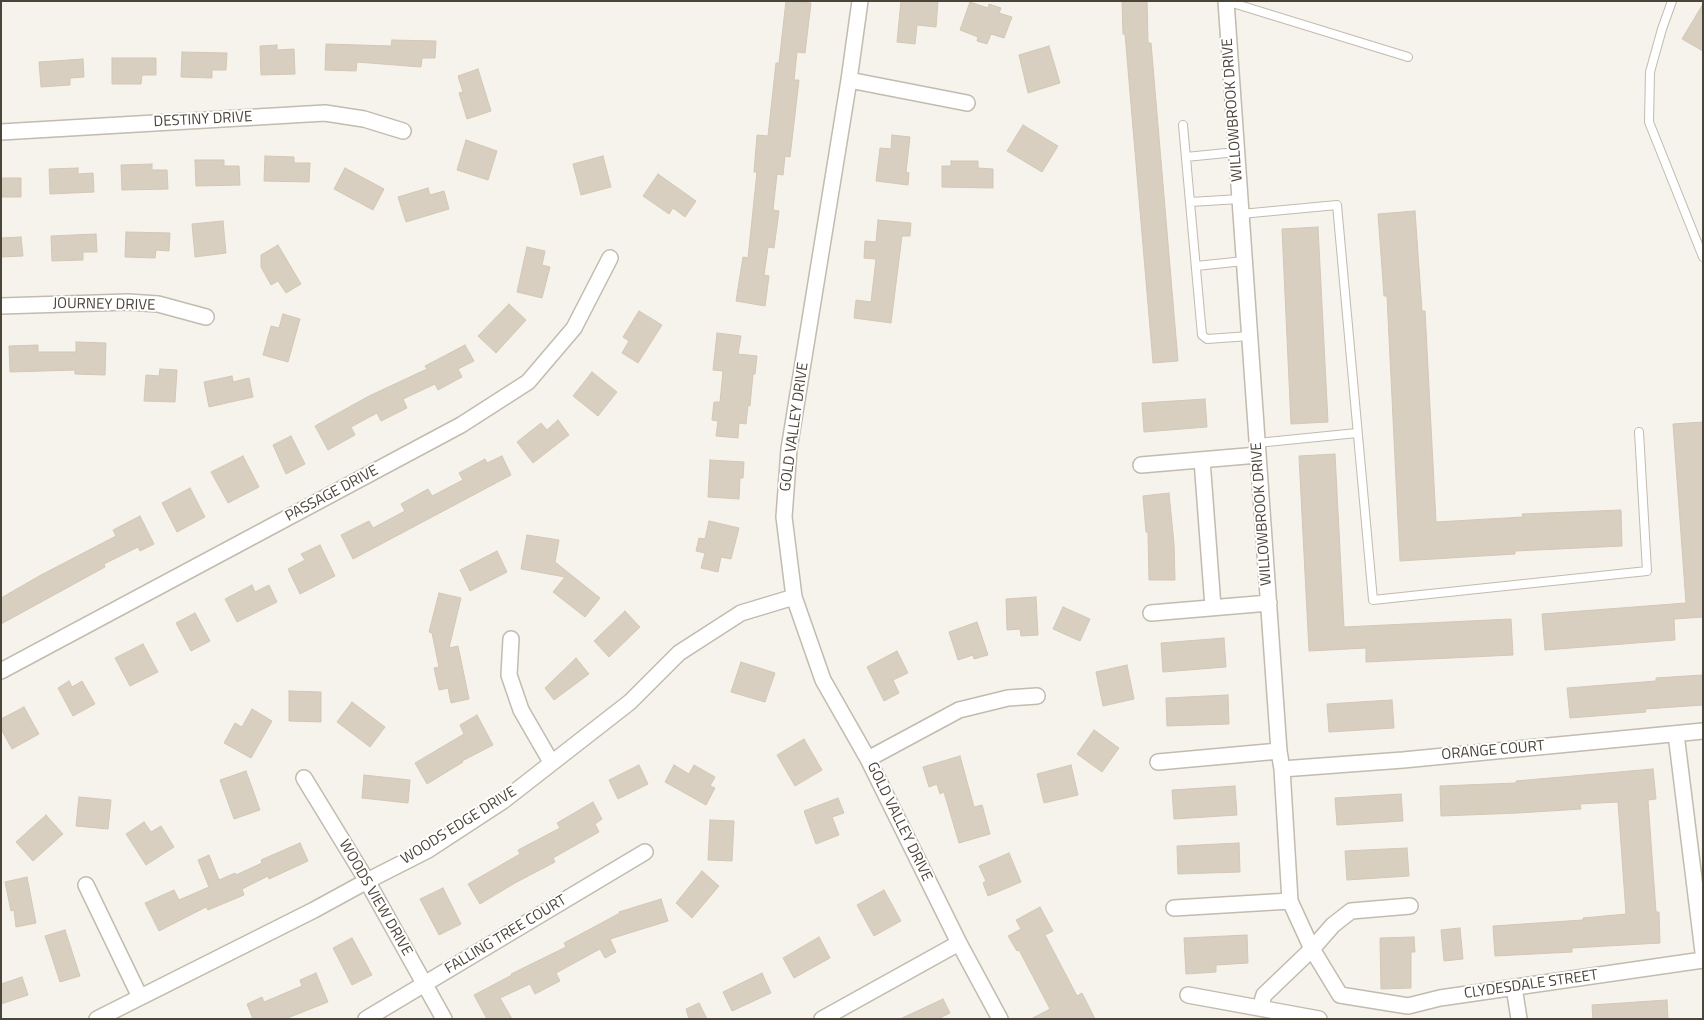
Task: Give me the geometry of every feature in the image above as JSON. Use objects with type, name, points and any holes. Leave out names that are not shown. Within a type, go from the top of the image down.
[{"type":"street","name":"GOLD VALLEY DRIVE","points":[[860,1],[849,80],[789,449],[784,517],[794,597],[823,680],[868,759],[959,943],[1000,1019]]},
{"type":"street","name":"WILLOWBROOK DRIVE","points":[[1226,1],[1290,901],[1312,949],[1340,994],[1360,998]]},
{"type":"street","points":[[849,80],[967,103]]},
{"type":"street","name":"DESTINY DRIVE","points":[[1,132],[325,113],[364,119],[403,131]]},
{"type":"street","name":"PASSAGE DRIVE","points":[[1,671],[461,425],[528,382],[574,328],[610,258]]},
{"type":"street","name":"JOURNEY DRIVE","points":[[1,306],[128,302],[158,304],[206,317]]},
{"type":"street","points":[[1141,465],[1202,460],[1258,449]]},
{"type":"street","points":[[1202,460],[1213,607]]},
{"type":"street","name":"WOODS EDGE DRIVE","points":[[97,1019],[314,910],[436,844],[503,801],[630,702],[679,653],[741,613],[794,597]]},
{"type":"street","points":[[1151,613],[1268,602]]},
{"type":"street","points":[[511,638],[509,676],[521,710],[552,762]]},
{"type":"street","points":[[868,759],[959,710],[1008,698],[1037,696]]},
{"type":"street","name":"ORANGE COURT","points":[[1282,769],[1403,760],[1703,731]]},
{"type":"street","points":[[1676,734],[1703,952]]},
{"type":"street","points":[[1158,762],[1279,751]]},
{"type":"street","name":"WOODS VIEW DRIVE","points":[[304,778],[367,881],[444,1019]]},
{"type":"street","name":"FALLING TREE COURT","points":[[366,1019],[646,852]]},
{"type":"street","points":[[86,885],[140,997]]},
{"type":"street","points":[[1174,908],[1290,901]]},
{"type":"street","points":[[1260,1008],[1264,995],[1312,949],[1333,925],[1351,911],[1410,906]]},
{"type":"street","points":[[822,1019],[959,943]]},
{"type":"street","name":"CLYDESDALE STREET","points":[[1360,998],[1408,1006],[1440,998],[1703,960]]},
{"type":"street","points":[[1514,987],[1519,1019]]},
{"type":"street","points":[[1188,995],[1319,1019]]},
{"type":"lane","points":[[1226,1],[1408,56]]},
{"type":"lane","points":[[1672,1],[1650,72],[1648,122],[1703,257]]},
{"type":"lane","points":[[1183,125],[1202,335],[1207,339],[1250,336]]},
{"type":"lane","points":[[1186,157],[1236,152]]},
{"type":"lane","points":[[1190,202],[1240,206],[1337,205],[1373,600],[1647,571],[1639,432]]},
{"type":"lane","points":[[1196,266],[1244,261]]},
{"type":"lane","points":[[1258,449],[1358,433]]},
{"type":"building","points":[[786,1],[811,3],[805,53],[797,52],[794,80],[799,80],[790,157],[785,156],[783,175],[777,174],[773,210],[779,211],[774,248],[768,247],[764,275],[769,276],[765,306],[736,301],[743,257],[748,258],[757,172],[754,172],[757,135],[768,136],[776,63],[779,63]]},
{"type":"building","points":[[901,1],[938,1],[936,27],[917,25],[915,44],[897,42]]},
{"type":"building","points":[[1122,1],[1147,1],[1148,43],[1151,43],[1178,361],[1153,363],[1125,34],[1123,34]]},
{"type":"building","points":[[970,2],[988,8],[989,4],[1001,8],[999,13],[1012,17],[1004,38],[991,34],[987,44],[977,41],[978,37],[960,30]]},
{"type":"building","points":[[1703,4],[1703,51],[1682,39]]},
{"type":"building","points":[[392,40],[436,41],[435,58],[422,58],[421,67],[357,62],[356,71],[325,70],[326,44],[391,46]]},
{"type":"building","points":[[277,45],[277,50],[294,49],[295,74],[261,75],[260,46]]},
{"type":"building","points":[[1049,46],[1060,83],[1028,93],[1019,55]]},
{"type":"building","points":[[182,52],[227,53],[226,70],[212,70],[212,78],[181,77]]},
{"type":"building","points":[[112,58],[156,58],[156,75],[142,75],[141,84],[112,84]]},
{"type":"building","points":[[83,59],[84,77],[70,78],[70,85],[41,87],[39,62]]},
{"type":"building","points":[[478,69],[491,111],[467,119],[459,93],[463,92],[458,76]]},
{"type":"building","points":[[1023,125],[1058,146],[1042,172],[1007,151]]},
{"type":"building","points":[[892,135],[910,137],[906,172],[909,173],[908,185],[876,181],[880,148],[891,149]]},
{"type":"building","points":[[466,140],[497,151],[488,180],[457,170]]},
{"type":"building","points":[[265,156],[294,157],[294,163],[310,163],[309,182],[264,181]]},
{"type":"building","points":[[603,156],[611,187],[581,195],[573,164]]},
{"type":"building","points":[[195,160],[224,160],[224,166],[239,166],[240,185],[196,186]]},
{"type":"building","points":[[951,161],[978,161],[978,168],[993,169],[993,188],[942,187],[942,166],[951,166]]},
{"type":"building","points":[[152,164],[152,170],[167,170],[168,189],[122,190],[121,165]]},
{"type":"building","points":[[78,168],[78,174],[93,173],[94,192],[50,194],[49,169]]},
{"type":"building","points":[[345,168],[384,189],[373,210],[334,189]]},
{"type":"building","points":[[658,174],[696,201],[685,217],[673,208],[669,214],[643,196]]},
{"type":"building","points":[[1,178],[21,178],[21,197],[1,197]]},
{"type":"building","points":[[428,188],[430,195],[444,191],[449,209],[406,222],[398,197]]},
{"type":"building","points":[[1415,211],[1422,311],[1425,311],[1436,522],[1523,517],[1522,514],[1621,510],[1622,546],[1515,551],[1515,554],[1400,561],[1387,296],[1384,296],[1378,214]]},
{"type":"building","points":[[878,220],[911,223],[910,236],[902,236],[891,323],[854,318],[856,300],[871,302],[876,259],[864,258],[865,241],[876,242]]},
{"type":"building","points":[[223,221],[226,253],[195,257],[192,224]]},
{"type":"building","points":[[1318,227],[1328,422],[1291,424],[1282,229]]},
{"type":"building","points":[[126,232],[170,233],[169,251],[156,250],[155,258],[125,257]]},
{"type":"building","points":[[96,234],[97,252],[83,252],[83,260],[52,261],[51,236]]},
{"type":"building","points":[[21,237],[23,256],[1,257],[1,238]]},
{"type":"building","points":[[278,245],[301,284],[286,293],[278,281],[271,285],[261,267],[261,255]]},
{"type":"building","points":[[527,247],[545,251],[542,265],[550,267],[542,298],[517,292]]},
{"type":"building","points":[[509,304],[526,320],[496,353],[478,336]]},
{"type":"building","points":[[639,311],[662,325],[638,363],[622,353],[629,341],[623,337]]},
{"type":"building","points":[[283,314],[300,319],[288,362],[263,355],[271,326],[279,328]]},
{"type":"building","points":[[717,333],[741,336],[738,354],[757,356],[746,424],[739,423],[738,438],[716,436],[718,421],[712,420],[714,402],[720,402],[723,371],[713,370]]},
{"type":"building","points":[[76,342],[106,343],[105,375],[75,374],[75,370],[10,372],[9,346],[38,345],[38,352],[76,352]]},
{"type":"building","points":[[465,345],[474,361],[458,369],[462,377],[438,390],[435,384],[403,399],[407,408],[381,421],[377,413],[351,427],[355,435],[328,450],[315,426],[369,396],[427,369],[425,366]]},
{"type":"building","points":[[160,369],[177,370],[175,402],[144,401],[146,375],[159,376]]},
{"type":"building","points":[[592,372],[617,392],[598,416],[573,396]]},
{"type":"building","points":[[232,376],[233,382],[249,378],[253,397],[209,407],[204,382]]},
{"type":"building","points":[[1205,399],[1207,427],[1144,432],[1142,403]]},
{"type":"building","points":[[558,420],[569,435],[533,463],[517,442],[541,423],[547,430]]},
{"type":"building","points":[[1703,422],[1703,617],[1674,619],[1675,640],[1545,650],[1542,614],[1686,603],[1673,424]]},
{"type":"building","points":[[291,436],[305,464],[286,474],[273,445]]},
{"type":"building","points":[[1335,454],[1344,627],[1511,619],[1513,655],[1366,662],[1366,648],[1309,651],[1299,456]]},
{"type":"building","points":[[243,456],[259,487],[228,503],[211,472]]},
{"type":"building","points":[[502,456],[511,475],[353,559],[341,535],[369,521],[373,528],[405,511],[401,504],[428,489],[432,496],[463,480],[459,473],[485,459],[487,463]]},
{"type":"building","points":[[710,460],[744,462],[743,478],[740,478],[739,499],[708,497]]},
{"type":"building","points":[[190,488],[205,517],[177,532],[162,503]]},
{"type":"building","points":[[1169,493],[1175,580],[1149,580],[1148,532],[1146,532],[1143,496]]},
{"type":"building","points":[[140,516],[154,544],[140,551],[138,547],[104,564],[105,567],[1,624],[1,598],[116,536],[113,530]]},
{"type":"building","points":[[709,521],[739,528],[731,559],[721,557],[718,572],[701,568],[705,553],[696,551],[699,538],[705,539]]},
{"type":"building","points":[[527,535],[559,540],[555,562],[600,598],[585,617],[553,592],[565,577],[521,569]]},
{"type":"building","points":[[320,545],[335,576],[300,594],[288,569],[305,560],[301,554]]},
{"type":"building","points":[[497,551],[507,572],[470,591],[460,570]]},
{"type":"building","points":[[252,585],[255,592],[269,585],[277,602],[237,622],[225,599]]},
{"type":"building","points":[[439,593],[461,598],[449,648],[458,646],[469,699],[451,703],[448,688],[439,690],[434,668],[439,667],[432,633],[429,632]]},
{"type":"building","points":[[1036,597],[1038,635],[1021,636],[1020,629],[1007,630],[1006,599]]},
{"type":"building","points":[[1063,607],[1090,619],[1080,641],[1053,629]]},
{"type":"building","points":[[625,611],[640,627],[609,657],[594,641]]},
{"type":"building","points":[[195,613],[210,641],[191,651],[176,623]]},
{"type":"building","points":[[977,622],[988,655],[974,659],[973,655],[958,660],[949,632]]},
{"type":"building","points":[[1224,638],[1226,667],[1163,672],[1161,643]]},
{"type":"building","points":[[143,644],[158,672],[130,686],[115,658]]},
{"type":"building","points":[[897,651],[908,673],[893,680],[899,693],[884,701],[867,667]]},
{"type":"building","points":[[576,658],[589,674],[554,700],[545,688]]},
{"type":"building","points":[[741,662],[775,673],[765,702],[731,692]]},
{"type":"building","points":[[1127,665],[1134,699],[1103,706],[1096,672]]},
{"type":"building","points":[[1703,675],[1703,705],[1645,709],[1646,712],[1570,718],[1567,688],[1656,681],[1656,678]]},
{"type":"building","points":[[69,681],[72,687],[82,681],[95,704],[73,716],[58,688]]},
{"type":"building","points":[[289,691],[321,692],[321,722],[289,721]]},
{"type":"building","points":[[1228,695],[1229,724],[1167,726],[1166,698]]},
{"type":"building","points":[[1392,700],[1394,728],[1329,732],[1327,704]]},
{"type":"building","points":[[352,702],[385,727],[370,747],[337,722]]},
{"type":"building","points":[[24,707],[39,734],[12,749],[1,729],[1,719]]},
{"type":"building","points":[[252,709],[272,721],[251,758],[224,743],[235,723],[242,727]]},
{"type":"building","points":[[477,715],[493,745],[462,761],[427,784],[415,763],[464,734],[460,725]]},
{"type":"building","points":[[1094,730],[1119,748],[1102,772],[1077,754]]},
{"type":"building","points":[[804,739],[822,770],[795,786],[777,755]]},
{"type":"building","points":[[960,756],[974,807],[982,805],[990,834],[959,843],[944,792],[940,794],[937,784],[929,787],[923,767]]},
{"type":"building","points":[[639,765],[648,784],[618,799],[609,780]]},
{"type":"building","points":[[674,765],[689,774],[694,765],[715,777],[710,786],[715,788],[706,805],[665,782]]},
{"type":"building","points":[[1071,765],[1078,795],[1044,803],[1037,774]]},
{"type":"building","points":[[1653,769],[1656,799],[1648,800],[1656,912],[1659,912],[1660,943],[1572,948],[1572,952],[1495,956],[1493,926],[1583,920],[1583,918],[1626,914],[1618,802],[1580,804],[1581,809],[1441,816],[1440,786],[1516,783],[1516,781]]},
{"type":"building","points":[[246,771],[260,810],[234,819],[220,780]]},
{"type":"building","points":[[364,775],[410,780],[408,803],[362,798]]},
{"type":"building","points":[[1235,786],[1237,815],[1174,819],[1172,790]]},
{"type":"building","points":[[1401,794],[1403,821],[1337,825],[1335,798]]},
{"type":"building","points":[[79,797],[111,800],[108,829],[76,826]]},
{"type":"building","points":[[838,798],[844,813],[832,817],[839,835],[816,844],[804,811]]},
{"type":"building","points":[[593,802],[602,819],[595,824],[599,832],[553,858],[555,862],[480,904],[468,884],[520,854],[518,850],[560,828],[557,823]]},
{"type":"building","points":[[46,815],[63,834],[33,861],[16,842]]},
{"type":"building","points":[[710,820],[734,821],[732,861],[708,860]]},
{"type":"building","points":[[144,822],[151,832],[161,826],[174,847],[146,865],[126,834]]},
{"type":"building","points":[[300,843],[308,861],[269,879],[268,876],[242,889],[244,895],[208,910],[206,907],[159,931],[145,903],[174,890],[179,900],[209,887],[198,860],[209,855],[219,880],[235,873],[236,875],[262,863],[261,860]]},
{"type":"building","points":[[1239,843],[1240,872],[1178,874],[1177,846]]},
{"type":"building","points":[[1407,848],[1409,876],[1347,880],[1345,851]]},
{"type":"building","points":[[1009,853],[1021,882],[988,896],[983,883],[986,881],[979,866]]},
{"type":"building","points":[[702,871],[719,886],[692,918],[676,903]]},
{"type":"building","points":[[27,877],[36,923],[16,927],[14,910],[11,911],[5,882]]},
{"type":"building","points":[[443,888],[461,924],[439,935],[420,899]]},
{"type":"building","points":[[884,890],[901,921],[874,936],[857,905]]},
{"type":"building","points":[[661,899],[668,921],[610,939],[616,952],[605,958],[600,949],[556,973],[560,981],[535,994],[530,984],[500,998],[512,1019],[487,1019],[474,995],[511,974],[566,947],[564,943],[619,912]]},
{"type":"building","points":[[1040,907],[1053,931],[1045,935],[1077,996],[1082,993],[1095,1019],[1031,1019],[1050,1009],[1019,950],[1017,951],[1008,936],[1021,929],[1016,920]]},
{"type":"building","points":[[1460,928],[1463,959],[1444,961],[1441,930]]},
{"type":"building","points":[[65,930],[80,976],[60,982],[45,936]]},
{"type":"building","points":[[1247,935],[1248,963],[1216,965],[1216,972],[1186,974],[1184,938]]},
{"type":"building","points":[[819,937],[830,958],[794,978],[783,958]]},
{"type":"building","points":[[1414,937],[1415,952],[1411,952],[1411,988],[1381,989],[1380,938]]},
{"type":"building","points":[[352,938],[372,975],[352,985],[333,948]]},
{"type":"building","points":[[316,973],[328,1002],[285,1019],[253,1019],[247,1004],[262,997],[264,1002],[302,986],[300,980]]},
{"type":"building","points":[[762,973],[771,993],[732,1011],[723,992]]},
{"type":"building","points":[[22,977],[28,995],[1,1004],[1,984]]},
{"type":"building","points":[[943,999],[950,1013],[938,1019],[900,1019]]},
{"type":"building","points":[[1667,1000],[1668,1019],[1593,1019],[1592,1005]]},
{"type":"building","points":[[699,1003],[707,1019],[689,1019],[686,1009]]}]
